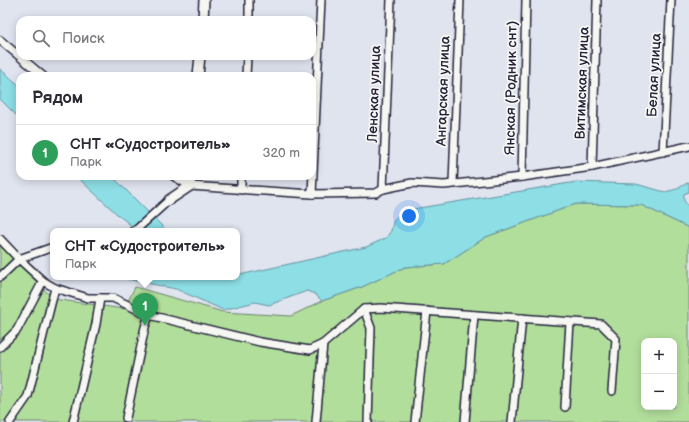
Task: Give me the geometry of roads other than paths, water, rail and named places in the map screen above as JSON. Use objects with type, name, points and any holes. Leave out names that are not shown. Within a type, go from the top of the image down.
[{"type":"street","points":[[203,16],[204,0]]},
{"type":"street","points":[[249,16],[250,0]]},
{"type":"street","points":[[316,108],[321,0]]},
{"type":"street","name":"Ленская улица","points":[[384,189],[391,0]]},
{"type":"street","name":"Ангарская улица","points":[[452,183],[460,0]]},
{"type":"street","name":"Янская (Родник снт)","points":[[522,177],[526,0]]},
{"type":"street","name":"Витимская улица","points":[[592,167],[597,0]]},
{"type":"street","name":"Белая улица","points":[[663,152],[671,0]]},
{"type":"street","points":[[0,40],[16,53]]},
{"type":"street","points":[[24,60],[38,72]]},
{"type":"street","points":[[198,72],[200,60]]},
{"type":"street","points":[[246,72],[247,60]]},
{"type":"street","points":[[180,180],[190,186],[241,190],[312,194],[376,193],[384,189],[412,183],[444,185],[522,177],[592,167],[689,146]]},
{"type":"street","points":[[190,186],[191,180]]},
{"type":"street","points":[[241,180],[241,190]]},
{"type":"street","points":[[312,194],[313,180]]},
{"type":"street","points":[[139,228],[169,200],[190,186]]},
{"type":"street","points":[[0,239],[19,259],[43,280],[55,288],[81,297],[114,298],[149,315],[260,342],[310,350],[323,344],[364,309],[380,308],[601,324],[616,339],[612,391]]},
{"type":"street","points":[[0,277],[19,259],[50,248]]},
{"type":"street","points":[[0,347],[17,330],[43,280]]},
{"type":"street","points":[[10,422],[28,396],[55,288]]},
{"type":"street","points":[[72,422],[96,324],[100,298]]},
{"type":"street","points":[[364,309],[371,328],[368,422]]},
{"type":"street","points":[[415,422],[426,311]]},
{"type":"street","points":[[465,422],[474,314]]},
{"type":"street","points":[[126,418],[145,327],[149,315]]},
{"type":"street","points":[[512,422],[522,318]]},
{"type":"street","points":[[565,407],[570,322]]},
{"type":"street","points":[[316,422],[323,344]]},
{"type":"water","points":[[0,69],[16,83],[16,115],[0,99]]},
{"type":"water","points":[[80,180],[116,180],[164,228],[134,228]]},
{"type":"water","points":[[576,182],[636,184],[665,192],[677,189],[689,182],[689,192],[684,194],[684,196],[686,204],[689,207],[689,228],[641,205],[576,204],[486,237],[444,264],[405,267],[362,287],[322,301],[315,294],[307,291],[269,305],[255,302],[223,310],[176,289],[132,280],[240,280],[240,273],[244,274],[366,247],[386,238],[398,215],[413,209]]},
{"type":"place","name":"СНТ «Судостроитель»","points":[[145,326]]}]
